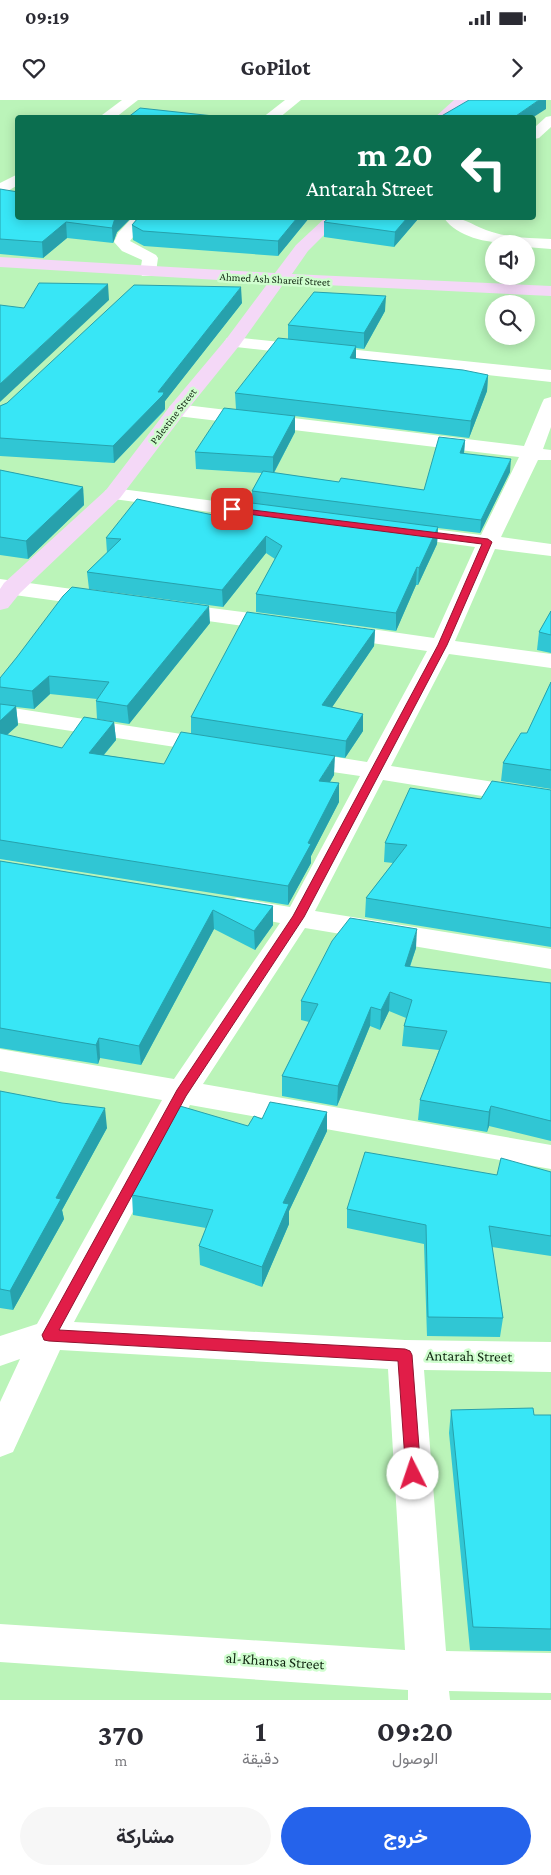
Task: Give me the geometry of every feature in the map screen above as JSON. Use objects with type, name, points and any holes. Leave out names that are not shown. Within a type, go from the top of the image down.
[{"type":"street","points":[[110,115],[131,100]]},
{"type":"street","points":[[273,115],[294,100]]},
{"type":"street","points":[[445,115],[462,100]]},
{"type":"street","points":[[536,133],[551,120]]},
{"type":"street","points":[[0,189],[15,180]]},
{"type":"street","points":[[0,189],[15,191]]},
{"type":"street","points":[[138,220],[124,236],[122,242],[126,248],[141,252],[150,258],[140,282]]},
{"type":"street","name":"Palestine Street","points":[[4,593],[113,494],[177,410],[233,342],[276,284],[312,257],[332,220]]},
{"type":"street","points":[[455,220],[477,232],[508,241],[551,244]]},
{"type":"street","points":[[312,257],[349,282]]},
{"type":"street","name":"Ahmed Ash Shareif Street","points":[[0,262],[140,282]]},
{"type":"street","name":"Ahmed Ash Shareif Street","points":[[0,274],[140,282],[276,284],[551,299]]},
{"type":"street","name":"Ahmed Ash Shareif Street","points":[[276,284],[349,282],[551,291]]},
{"type":"street","points":[[233,342],[551,376]]},
{"type":"street","points":[[0,1441],[49,1335],[181,1093],[298,917],[376,771],[442,645],[488,542],[541,454],[551,403]]},
{"type":"street","points":[[177,410],[541,454]]},
{"type":"street","points":[[113,494],[300,518]]},
{"type":"street","points":[[379,528],[551,550]]},
{"type":"street","points":[[4,593],[120,602]]},
{"type":"street","points":[[149,606],[551,661]]},
{"type":"street","points":[[0,713],[238,750]]},
{"type":"street","points":[[278,756],[551,799]]},
{"type":"street","points":[[212,903],[551,959]]},
{"type":"street","points":[[0,1060],[551,1157]]},
{"type":"street","name":"Antarah Street","points":[[0,1351],[49,1335],[405,1355],[551,1357]]},
{"type":"street","points":[[405,1355],[428,1686]]},
{"type":"street","name":"al-Khansa Street","points":[[0,1643],[428,1686],[551,1673]]},
{"type":"building","points":[[469,100],[539,100],[517,115],[443,115]]},
{"type":"building","points":[[140,108],[204,115],[131,115]]},
{"type":"building","points":[[0,189],[15,192],[15,220],[114,220],[112,228],[66,222],[42,242],[0,239]]},
{"type":"building","points":[[136,220],[295,220],[278,241],[143,231],[132,225]]},
{"type":"building","points":[[326,220],[405,220],[395,232],[324,222]]},
{"type":"building","points":[[39,283],[108,284],[0,384],[0,305],[24,308]]},
{"type":"building","points":[[134,285],[241,287],[158,392],[164,392],[163,395],[113,446],[0,438],[0,406],[7,403]]},
{"type":"building","points":[[314,292],[386,296],[364,333],[288,325]]},
{"type":"building","points":[[278,338],[356,346],[350,358],[463,370],[488,375],[471,421],[235,393]]},
{"type":"building","points":[[224,408],[295,416],[273,457],[195,452]]},
{"type":"building","points":[[439,437],[465,440],[460,453],[511,459],[481,520],[252,491],[263,471],[339,482],[341,478],[424,490]]},
{"type":"building","points":[[0,470],[83,487],[26,541],[0,537]]},
{"type":"building","points":[[137,499],[232,519],[235,518],[244,502],[438,527],[396,613],[256,594],[282,546],[266,536],[222,590],[87,572],[121,539],[106,538]]},
{"type":"building","points":[[72,587],[209,606],[127,706],[96,701],[109,682],[49,676],[32,691],[0,687],[0,678]]},
{"type":"building","points":[[551,611],[551,635],[539,632]]},
{"type":"building","points":[[247,612],[375,630],[322,705],[363,714],[346,741],[191,717]]},
{"type":"building","points":[[551,682],[551,770],[503,763],[521,733],[527,733]]},
{"type":"building","points":[[0,704],[16,706],[0,721]]},
{"type":"building","points":[[84,717],[114,722],[89,753],[164,764],[181,732],[335,756],[319,781],[339,783],[308,843],[311,844],[288,886],[0,840],[0,733],[62,748]]},
{"type":"building","points":[[492,781],[551,790],[551,928],[366,898],[407,845],[385,843],[410,788],[481,799]]},
{"type":"building","points":[[0,861],[273,906],[254,931],[213,910],[139,1046],[99,1038],[96,1045],[0,1028]]},
{"type":"building","points":[[350,918],[417,929],[405,966],[551,983],[551,1121],[491,1106],[489,1112],[420,1100],[447,1031],[404,1026],[412,1000],[390,992],[381,1010],[371,1007],[338,1086],[282,1076],[318,1004],[301,1001],[332,941]]},
{"type":"building","points":[[0,1091],[62,1103],[105,1108],[56,1198],[61,1199],[10,1291],[0,1289]]},
{"type":"building","points":[[270,1102],[327,1112],[283,1203],[289,1204],[262,1267],[199,1246],[213,1210],[132,1195],[180,1106],[248,1126],[254,1116],[262,1119]]},
{"type":"building","points":[[365,1152],[497,1175],[501,1158],[551,1172],[551,1236],[489,1226],[503,1318],[428,1317],[426,1225],[347,1209]]},
{"type":"building","points":[[533,1408],[534,1415],[551,1415],[551,1629],[473,1627],[451,1410]]},
{"type":"route","points":[[232,509],[488,542],[442,645],[298,917],[181,1093],[49,1335],[405,1355],[413,1474]]}]
